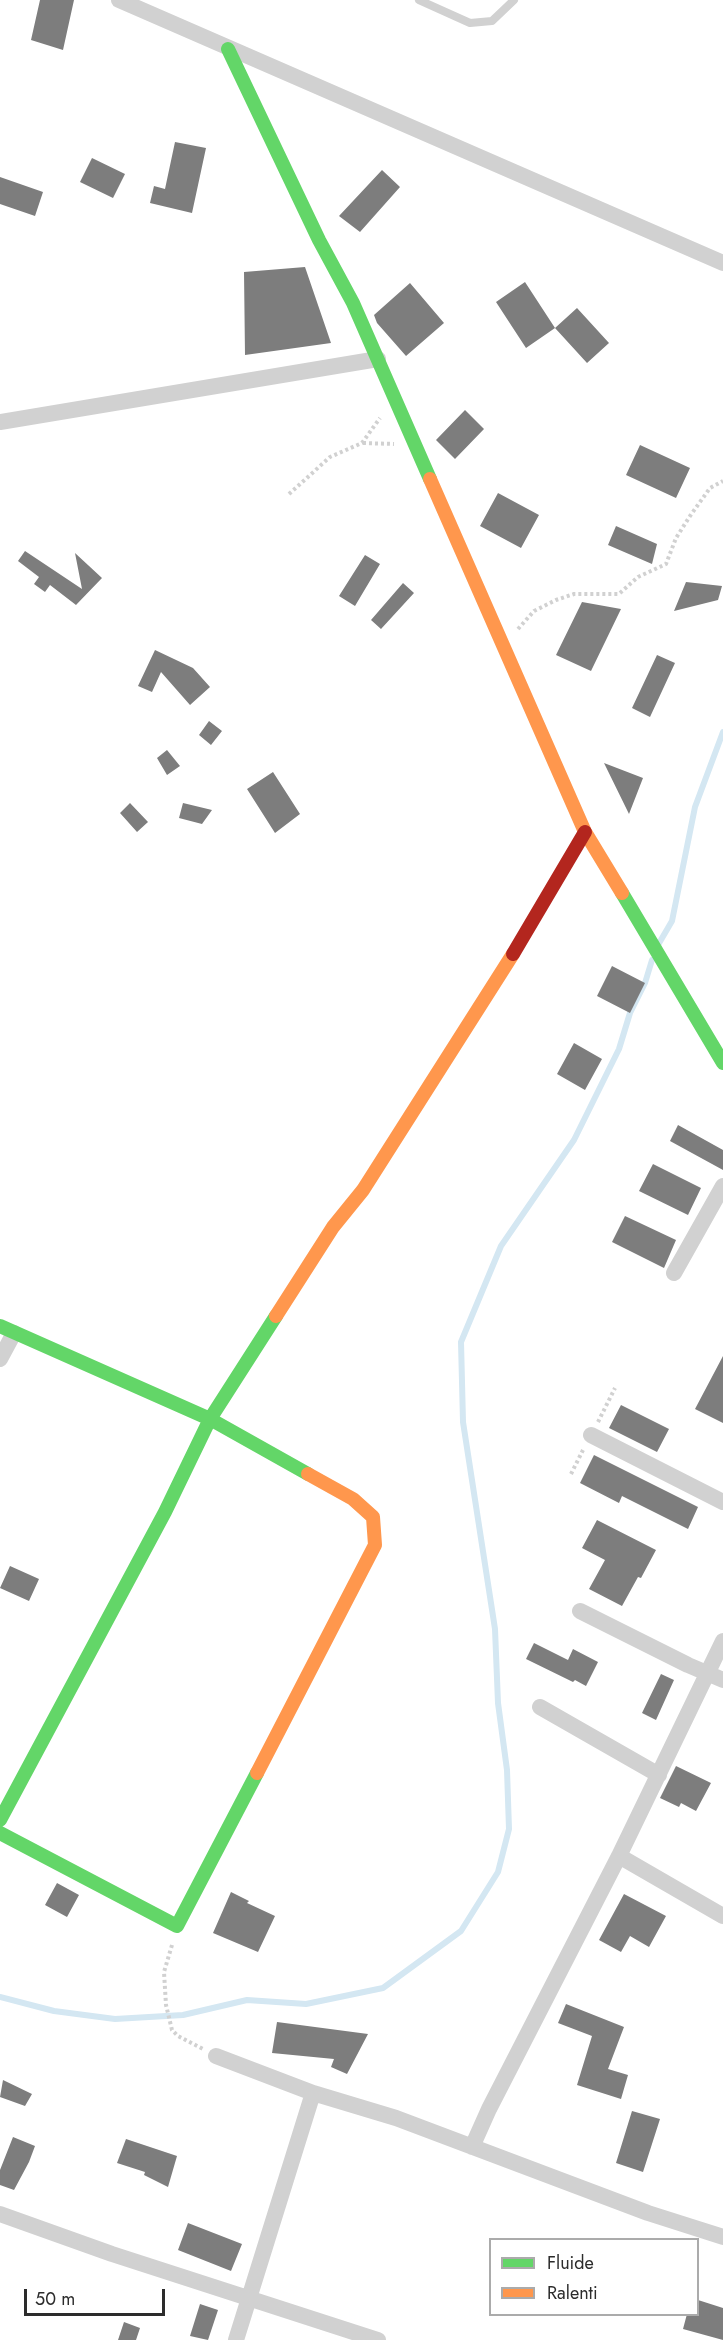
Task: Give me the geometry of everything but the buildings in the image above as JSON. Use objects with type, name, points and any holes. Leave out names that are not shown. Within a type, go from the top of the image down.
[{"type":"street","points":[[119,0],[723,263]]},
{"type":"street","points":[[228,48],[319,240],[354,303],[585,832],[723,1063]]},
{"type":"street","points":[[0,422],[378,359]]},
{"type":"street","points":[[0,1820],[181,1481],[210,1419],[333,1227],[363,1190],[481,1003],[500,977],[585,832]]},
{"type":"street","points":[[674,1273],[723,1186]]},
{"type":"street","points":[[0,1359],[7,1330],[210,1419],[353,1499],[373,1517],[375,1545],[177,1926],[0,1833]]},
{"type":"street","points":[[591,1435],[723,1502]]},
{"type":"street","points":[[580,1611],[723,1680]]},
{"type":"street","points":[[472,2147],[489,2109],[619,1856],[723,1641]]},
{"type":"street","points":[[540,1707],[659,1775]]},
{"type":"street","points":[[619,1856],[723,1916]]},
{"type":"street","points":[[216,2056],[313,2093],[396,2118],[648,2213],[723,2237]]},
{"type":"street","points":[[236,2340],[313,2093]]},
{"type":"street","points":[[0,2214],[248,2299],[378,2340]]},
{"type":"lane","points":[[419,0],[470,22],[492,21],[514,0]]},
{"type":"path","points":[[362,442],[380,418],[391,389]]},
{"type":"path","points":[[289,494],[330,457],[362,442],[415,444]]},
{"type":"path","points":[[496,628],[512,637],[534,611],[556,600],[574,594],[619,594],[638,577],[666,564],[676,538],[690,516],[710,488],[723,481]]},
{"type":"path","points":[[177,1926],[164,1972],[166,2005],[172,2030],[178,2036],[216,2056]]},
{"type":"waterway","points":[[658,945],[672,921],[695,807],[723,732]]},
{"type":"waterway","points":[[0,1997],[54,2011],[115,2019],[183,2015],[247,2000],[306,2004],[383,1988],[461,1931],[498,1872],[509,1829],[507,1770],[498,1703],[495,1629],[463,1422],[461,1342],[501,1246],[574,1140],[619,1049],[630,1013],[645,983],[652,960]]},
{"type":"traffic: fast","points":[[228,49],[319,240],[353,303],[430,479]]},
{"type":"traffic: fast","points":[[622,893],[723,1063]]},
{"type":"traffic: fast","points":[[0,1820],[165,1512],[210,1419],[276,1316]]},
{"type":"traffic: fast","points":[[0,1326],[210,1419],[308,1474]]},
{"type":"traffic: fast","points":[[0,1833],[177,1926],[257,1773]]},
{"type":"traffic: slow","points":[[430,479],[585,832],[622,893]]},
{"type":"traffic: slow","points":[[276,1316],[333,1227],[363,1190],[513,954]]},
{"type":"traffic: slow","points":[[257,1773],[375,1545],[373,1517],[353,1499],[308,1474]]},
{"type":"traffic: jam","points":[[513,954],[585,832]]}]
